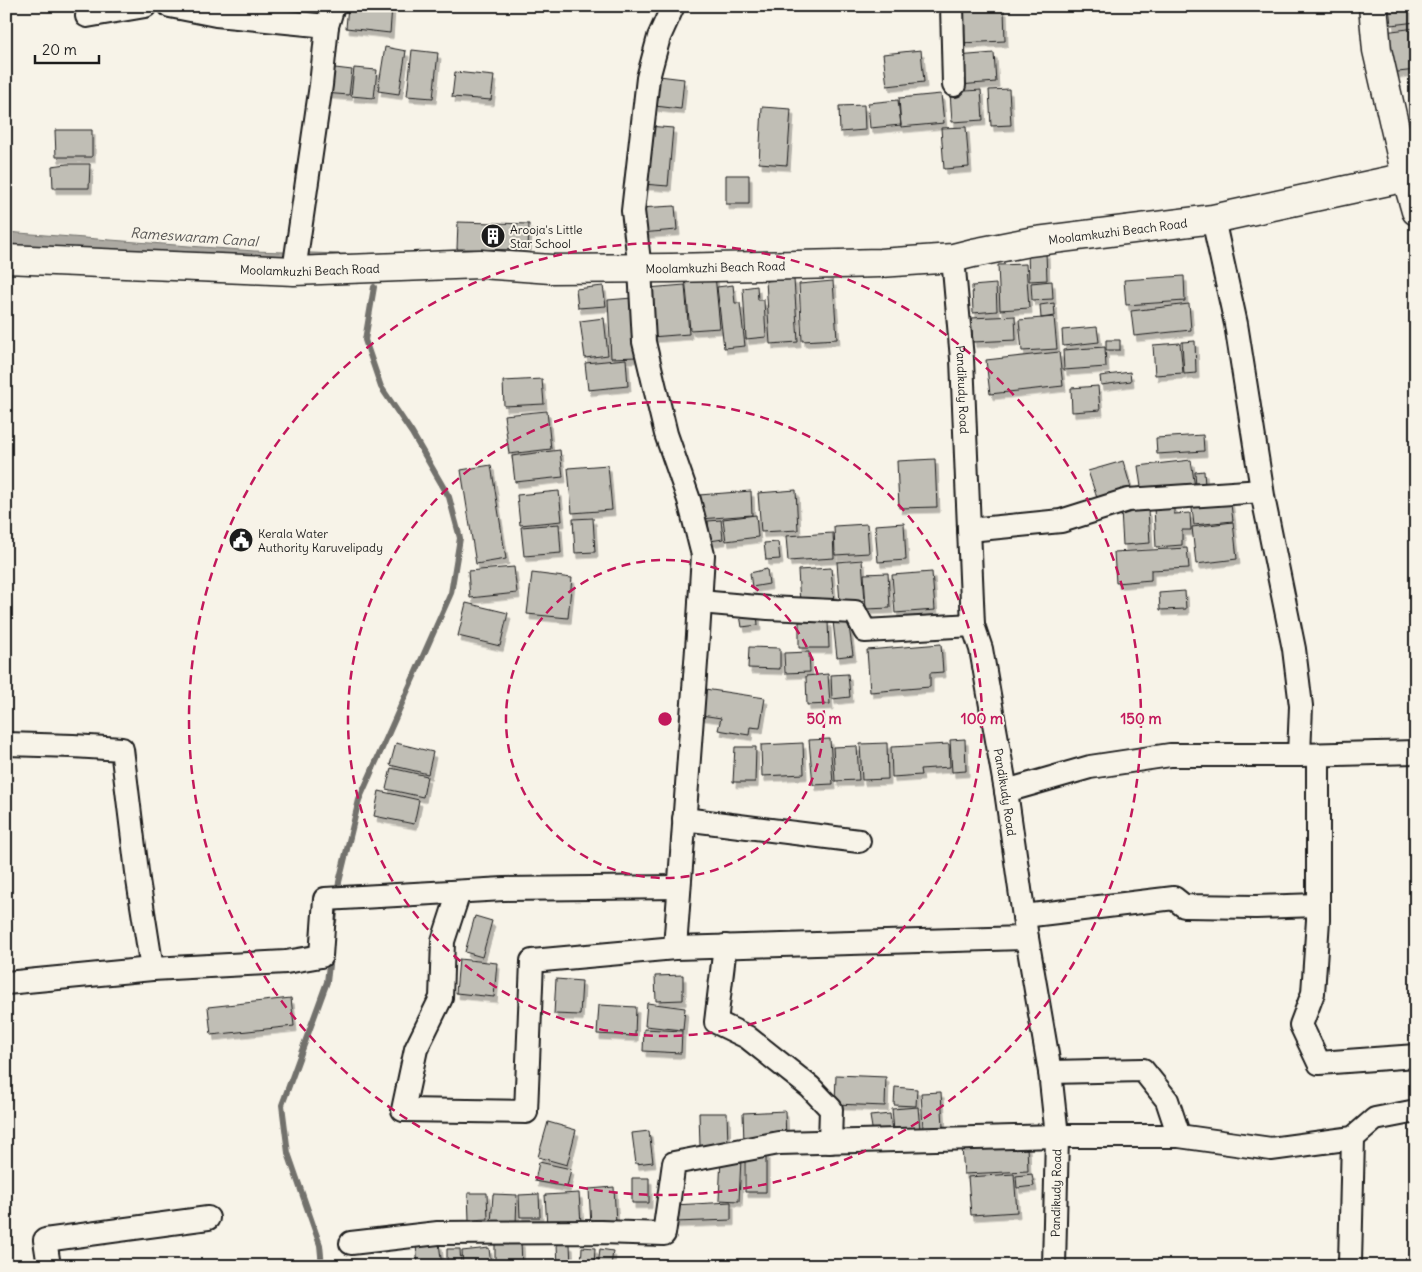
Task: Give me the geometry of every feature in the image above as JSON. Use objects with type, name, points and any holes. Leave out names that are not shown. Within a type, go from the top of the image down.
[{"type":"street","points":[[87,16],[145,6]]},
{"type":"street","points":[[170,6],[216,15],[330,16],[295,262]]},
{"type":"street","points":[[673,6],[659,37],[648,78],[633,211],[640,269],[644,342],[666,434],[689,500],[703,555],[675,948]]},
{"type":"street","points":[[952,6],[954,85]]},
{"type":"street","points":[[1373,6],[1377,50],[1411,175],[1416,211]]},
{"type":"street","name":"Moolamkuzhi Beach Road","points":[[6,259],[480,264],[551,269],[640,269],[880,263],[953,258],[1030,242],[1213,219],[1411,175]]},
{"type":"street","points":[[1213,219],[1236,324],[1262,491],[1294,649],[1309,755],[1318,905],[1313,993],[1301,1025],[1320,1063],[1416,1056]]},
{"type":"street","name":"Pandikudy Road","points":[[953,258],[962,359],[973,625],[981,648],[1006,792],[1050,1072],[1057,1136],[1054,1266]]},
{"type":"street","points":[[969,530],[1061,521],[1128,500],[1262,491]]},
{"type":"street","points":[[700,602],[768,608],[855,612],[866,631],[973,625]]},
{"type":"street","points":[[6,744],[122,749],[138,880],[152,969]]},
{"type":"street","points":[[1006,792],[1090,767],[1170,754],[1309,755],[1416,752]]},
{"type":"street","points":[[684,819],[859,841]]},
{"type":"street","points":[[6,984],[152,969],[286,962],[321,956],[325,899],[504,889],[680,887]]},
{"type":"street","points":[[459,892],[443,941],[441,998],[416,1050],[403,1110],[526,1112],[532,962],[675,948],[1026,927],[1174,898],[1184,906],[1256,907],[1318,905]]},
{"type":"street","points":[[725,946],[716,1022],[747,1037],[810,1087],[831,1109],[830,1142]]},
{"type":"street","points":[[1050,1072],[1143,1070],[1167,1100],[1179,1136]]},
{"type":"street","points":[[351,1243],[438,1234],[601,1232],[664,1234],[674,1164],[779,1143],[1057,1136],[1179,1136],[1271,1149],[1353,1138],[1375,1119],[1416,1111]]},
{"type":"street","points":[[1350,1263],[1353,1138]]},
{"type":"street","points":[[49,1266],[45,1240],[208,1218]]},
{"type":"shaded area","points":[[6,232],[254,251],[627,264],[739,276],[6,246]]},
{"type":"building","points":[[348,6],[392,6],[390,33],[346,28]]},
{"type":"building","points":[[1389,6],[1416,6],[1416,22],[1391,25]]},
{"type":"building","points":[[1004,9],[1005,41],[959,43],[958,10]]},
{"type":"building","points":[[1416,28],[1416,70],[1389,73],[1384,32]]},
{"type":"building","points":[[385,47],[406,51],[399,94],[378,91]]},
{"type":"building","points":[[412,50],[438,53],[433,98],[407,96]]},
{"type":"building","points":[[921,50],[924,82],[887,86],[883,54]]},
{"type":"building","points":[[994,53],[996,82],[959,85],[957,56]]},
{"type":"building","points":[[327,67],[352,70],[349,95],[324,93]]},
{"type":"building","points":[[354,68],[377,70],[374,98],[351,96]]},
{"type":"building","points":[[455,72],[494,76],[491,100],[452,97]]},
{"type":"building","points":[[659,76],[684,79],[681,109],[655,106]]},
{"type":"building","points":[[1009,89],[1011,125],[991,126],[989,90]]},
{"type":"building","points":[[981,90],[983,120],[952,122],[950,92]]},
{"type":"building","points":[[941,94],[944,123],[901,127],[899,98]]},
{"type":"building","points":[[898,100],[901,125],[870,128],[868,103]]},
{"type":"building","points":[[864,105],[865,130],[840,132],[839,106]]},
{"type":"building","points":[[762,107],[791,109],[787,165],[759,163]]},
{"type":"building","points":[[648,126],[673,128],[668,186],[643,184]]},
{"type":"building","points":[[966,127],[969,167],[944,169],[941,128]]},
{"type":"building","points":[[55,130],[92,130],[92,157],[56,157]]},
{"type":"building","points":[[1407,130],[1416,130],[1416,167]]},
{"type":"building","points":[[90,164],[89,188],[53,188],[52,166]]},
{"type":"building","points":[[726,175],[749,175],[749,204],[726,204]]},
{"type":"building","points":[[675,206],[677,230],[640,233],[638,208]]},
{"type":"building","name":"Arooja's Little Star School","points":[[458,222],[529,224],[528,250],[457,249]]},
{"type":"building","points":[[1028,252],[1046,252],[1047,280],[1029,281]]},
{"type":"building","points":[[1026,264],[1029,308],[1000,310],[998,265]]},
{"type":"building","points":[[715,275],[720,328],[690,330],[685,277]]},
{"type":"building","points":[[1184,276],[1185,301],[1126,305],[1124,280]]},
{"type":"building","points":[[794,279],[798,342],[770,344],[766,281]]},
{"type":"building","points":[[833,281],[837,339],[802,341],[799,284]]},
{"type":"building","points":[[1052,281],[1053,299],[1032,300],[1031,283]]},
{"type":"building","points":[[996,284],[997,311],[973,313],[972,286]]},
{"type":"building","points":[[685,285],[689,334],[651,337],[647,288]]},
{"type":"building","points":[[733,285],[735,303],[740,303],[745,346],[724,348],[717,287]]},
{"type":"building","points":[[603,286],[606,306],[578,308],[576,289]]},
{"type":"building","points":[[757,286],[758,300],[764,300],[766,337],[746,339],[743,288]]},
{"type":"building","points":[[632,298],[636,357],[611,358],[608,300]]},
{"type":"building","points":[[1054,303],[1055,316],[1041,318],[1040,305]]},
{"type":"building","points":[[1189,304],[1191,330],[1134,336],[1131,311]]},
{"type":"building","points":[[1015,316],[1016,340],[973,342],[971,318]]},
{"type":"building","points":[[1054,317],[1057,349],[1022,351],[1019,320]]},
{"type":"building","points":[[604,318],[608,355],[585,358],[580,321]]},
{"type":"building","points":[[1097,327],[1099,342],[1063,346],[1062,330]]},
{"type":"building","points":[[1106,340],[1120,340],[1120,350],[1106,350]]},
{"type":"building","points":[[1195,341],[1196,373],[1184,374],[1182,342]]},
{"type":"building","points":[[1180,343],[1183,373],[1155,375],[1153,345]]},
{"type":"building","points":[[1105,347],[1106,367],[1064,370],[1063,350]]},
{"type":"building","points":[[1059,352],[1063,386],[990,394],[986,360]]},
{"type":"building","points":[[626,359],[628,386],[588,390],[585,363]]},
{"type":"building","points":[[1130,372],[1131,381],[1101,385],[1100,376]]},
{"type":"building","points":[[542,379],[544,404],[504,406],[503,381]]},
{"type":"building","points":[[1098,386],[1100,410],[1072,412],[1071,388]]},
{"type":"building","points":[[547,411],[551,449],[509,454],[504,415]]},
{"type":"building","points":[[1203,435],[1204,451],[1157,454],[1156,438]]},
{"type":"building","points":[[560,450],[563,477],[515,482],[512,456]]},
{"type":"building","points":[[935,459],[937,507],[899,508],[897,461]]},
{"type":"building","points":[[1191,460],[1195,488],[1142,494],[1138,466]]},
{"type":"building","points":[[1123,461],[1131,488],[1097,498],[1088,471]]},
{"type":"building","points":[[491,465],[506,559],[476,564],[461,470]]},
{"type":"building","points":[[608,465],[612,510],[572,513],[568,468]]},
{"type":"building","points":[[1204,471],[1205,486],[1196,486],[1195,472]]},
{"type":"building","points":[[796,490],[798,530],[761,532],[758,493]]},
{"type":"building","points":[[559,491],[562,521],[520,525],[517,495]]},
{"type":"building","points":[[751,491],[752,515],[700,519],[699,495]]},
{"type":"building","points":[[1230,496],[1233,521],[1194,525],[1191,500]]},
{"type":"building","points":[[1174,506],[1174,514],[1190,513],[1191,530],[1182,530],[1182,545],[1156,547],[1154,507]]},
{"type":"building","points":[[1148,510],[1150,543],[1123,545],[1121,511]]},
{"type":"building","points":[[756,515],[758,537],[726,541],[723,519]]},
{"type":"building","points":[[593,518],[595,552],[575,553],[573,519]]},
{"type":"building","points":[[721,520],[723,539],[710,541],[708,521]]},
{"type":"building","points":[[1233,522],[1237,559],[1196,564],[1192,527]]},
{"type":"building","points":[[904,523],[906,560],[878,562],[875,525]]},
{"type":"building","points":[[559,524],[561,553],[524,556],[521,527]]},
{"type":"building","points":[[867,524],[869,553],[835,555],[834,526]]},
{"type":"building","points":[[833,533],[834,558],[788,561],[786,536]]},
{"type":"building","points":[[778,542],[780,559],[766,560],[764,543]]},
{"type":"building","points":[[1187,548],[1189,568],[1151,570],[1151,580],[1116,583],[1114,552]]},
{"type":"building","points":[[862,560],[865,601],[840,603],[837,562]]},
{"type":"building","points":[[514,567],[517,593],[470,598],[468,571]]},
{"type":"building","points":[[831,568],[834,602],[800,604],[798,570]]},
{"type":"building","points":[[767,569],[769,584],[752,587],[750,573]]},
{"type":"building","points":[[932,572],[935,610],[895,613],[892,575]]},
{"type":"building","points":[[532,573],[572,578],[568,618],[527,614]]},
{"type":"building","points":[[888,573],[890,608],[866,609],[864,574]]},
{"type":"building","points":[[1185,591],[1186,609],[1160,610],[1159,593]]},
{"type":"building","points":[[466,603],[508,613],[500,646],[458,636]]},
{"type":"building","points":[[757,613],[758,625],[742,627],[740,615]]},
{"type":"building","points":[[848,619],[853,655],[837,657],[833,621]]},
{"type":"building","points":[[828,621],[829,648],[799,648],[799,622]]},
{"type":"building","points":[[941,644],[943,672],[930,673],[930,687],[870,692],[867,650]]},
{"type":"building","points":[[749,647],[780,648],[780,669],[748,668]]},
{"type":"building","points":[[809,652],[810,672],[785,673],[784,653]]},
{"type":"building","points":[[828,674],[830,704],[807,705],[806,676]]},
{"type":"building","points":[[848,674],[850,697],[832,699],[831,675]]},
{"type":"building","points":[[705,689],[765,698],[760,728],[750,727],[749,735],[718,730],[721,718],[701,715]]},
{"type":"building","points":[[830,739],[833,784],[813,785],[809,740]]},
{"type":"building","points":[[965,739],[966,771],[952,772],[950,740]]},
{"type":"building","points":[[396,743],[433,752],[428,774],[390,765]]},
{"type":"building","points":[[803,743],[804,774],[762,776],[761,745]]},
{"type":"building","points":[[887,743],[888,779],[862,780],[860,744]]},
{"type":"building","points":[[949,744],[950,767],[920,769],[921,775],[892,777],[891,747]]},
{"type":"building","points":[[857,746],[859,780],[835,781],[833,747]]},
{"type":"building","points":[[735,747],[756,747],[755,782],[733,782]]},
{"type":"building","points":[[391,768],[427,776],[423,797],[386,789]]},
{"type":"building","points":[[379,791],[419,800],[414,824],[374,816]]},
{"type":"building","points":[[475,916],[492,921],[482,957],[465,952]]},
{"type":"building","points":[[459,959],[497,963],[494,997],[456,993]]},
{"type":"building","points":[[683,975],[683,1000],[656,1001],[655,976]]},
{"type":"building","points":[[556,979],[582,981],[580,1015],[554,1014]]},
{"type":"building","points":[[291,998],[294,1026],[211,1035],[208,1007]]},
{"type":"building","points":[[647,1003],[685,1008],[683,1030],[645,1026]]},
{"type":"building","points":[[599,1005],[636,1007],[635,1036],[597,1034]]},
{"type":"building","points":[[644,1029],[682,1031],[681,1053],[643,1051]]},
{"type":"building","points":[[836,1075],[886,1077],[885,1106],[835,1104]]},
{"type":"building","points":[[895,1087],[917,1089],[916,1106],[894,1105]]},
{"type":"building","points":[[941,1092],[943,1127],[923,1128],[921,1093]]},
{"type":"building","points":[[918,1107],[920,1130],[894,1131],[892,1109]]},
{"type":"building","points":[[785,1111],[786,1140],[744,1143],[743,1113]]},
{"type":"building","points":[[699,1113],[727,1113],[728,1145],[700,1146]]},
{"type":"building","points":[[890,1114],[892,1132],[873,1134],[870,1116]]},
{"type":"building","points":[[548,1122],[576,1130],[567,1165],[538,1157]]},
{"type":"building","points":[[649,1131],[653,1162],[636,1164],[632,1133]]},
{"type":"building","points":[[1027,1145],[1028,1171],[964,1174],[962,1148]]},
{"type":"building","points":[[745,1153],[766,1153],[766,1192],[745,1192]]},
{"type":"building","points":[[721,1157],[741,1158],[739,1201],[719,1200]]},
{"type":"building","points":[[539,1162],[571,1169],[567,1187],[535,1181]]},
{"type":"building","points":[[1014,1174],[1017,1212],[971,1215],[968,1177]]},
{"type":"building","points":[[1032,1174],[1034,1186],[1017,1188],[1016,1176]]},
{"type":"building","points":[[632,1178],[649,1178],[649,1203],[632,1203]]},
{"type":"building","points":[[614,1187],[616,1224],[591,1226],[589,1189]]},
{"type":"building","points":[[468,1193],[487,1193],[488,1219],[469,1220]]},
{"type":"building","points":[[579,1193],[581,1224],[547,1226],[545,1195]]},
{"type":"building","points":[[493,1194],[517,1195],[516,1224],[491,1223]]},
{"type":"building","points":[[539,1194],[540,1217],[520,1217],[519,1195]]},
{"type":"building","points":[[731,1202],[731,1220],[675,1222],[674,1205]]},
{"type":"building","points":[[521,1241],[522,1266],[495,1266],[495,1242]]},
{"type":"building","points":[[439,1243],[442,1266],[418,1266],[416,1245]]},
{"type":"building","points":[[557,1244],[570,1244],[571,1266],[558,1266]]},
{"type":"building","points":[[582,1247],[595,1248],[594,1266],[581,1266]]},
{"type":"building","points":[[489,1248],[491,1266],[463,1266],[462,1251]]},
{"type":"building","points":[[447,1249],[460,1249],[461,1266],[447,1266]]},
{"type":"building","points":[[600,1249],[613,1251],[611,1266],[598,1266]]},
{"type":"waterway","points":[[334,922],[339,882],[359,800],[451,593],[460,538],[449,497],[412,433],[381,387],[365,340],[374,287]]},
{"type":"waterway","points":[[322,1266],[320,1245],[288,1153],[282,1105],[327,982],[330,956]]},
{"type":"place","name":"Arooja's Little Star School","points":[[493,236]]},
{"type":"place","name":"Kerala Water Authority Karuvelipady","points":[[241,540]]},
{"type":"water label","name":"Rameswaram Canal","points":[[194,237]]}]
